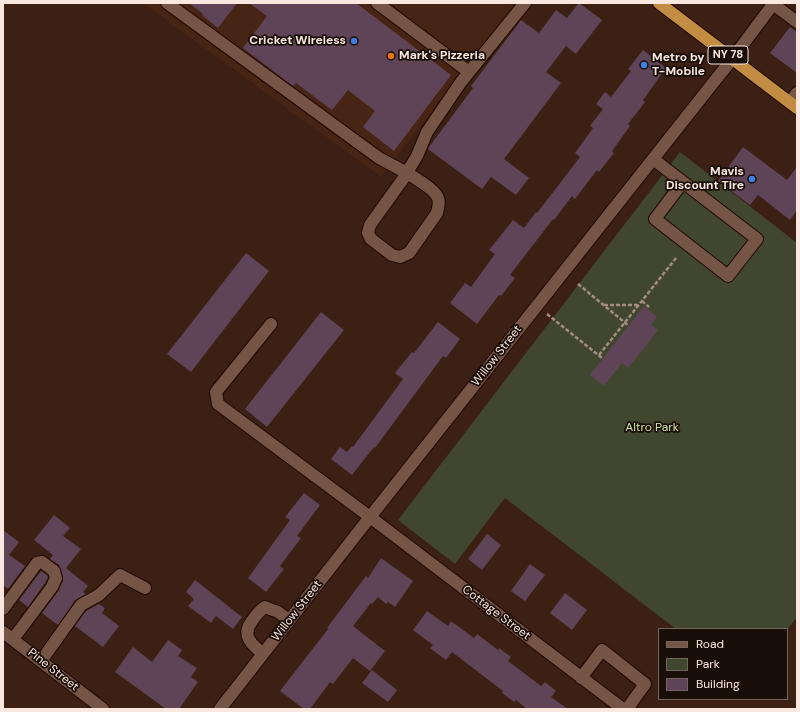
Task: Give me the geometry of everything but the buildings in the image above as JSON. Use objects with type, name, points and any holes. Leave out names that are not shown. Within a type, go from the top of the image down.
[{"type":"highway","name":"NY 78","points":[[659,3],[732,59],[795,101]]},
{"type":"street","points":[[166,3],[379,158],[407,172],[433,191],[438,197],[439,205],[436,213],[409,253],[400,257],[392,255],[371,239],[368,233],[370,226],[407,172],[417,156],[427,132],[469,72],[525,3]]},
{"type":"street","points":[[376,3],[469,72]]},
{"type":"street","points":[[773,4],[797,22]]},
{"type":"street","name":"Willow Street","points":[[220,709],[732,59],[773,4]]},
{"type":"street","points":[[653,159],[683,182],[757,239],[728,276],[654,219],[683,182]]},
{"type":"street","name":"Cottage Street","points":[[271,324],[216,392],[218,404],[623,709]]},
{"type":"street","points":[[3,609],[37,563],[42,562],[54,571],[56,578],[52,587],[13,639]]},
{"type":"street","points":[[41,661],[81,605],[99,595],[120,574],[145,588]]},
{"type":"street","points":[[263,654],[252,645],[246,633],[247,627],[258,611],[265,607],[278,612],[289,620]]},
{"type":"street","name":"Pine Street","points":[[3,632],[41,661],[90,705],[103,709]]},
{"type":"street","points":[[581,678],[602,650],[645,684],[627,709]]},
{"type":"path","points":[[598,355],[676,258]]},
{"type":"path","points":[[578,284],[629,326]]},
{"type":"path","points":[[642,301],[649,307]]},
{"type":"path","points":[[603,305],[639,305]]},
{"type":"path","points":[[546,314],[602,358]]},
{"type":"shaded area","points":[[143,3],[515,3],[381,177]]},
{"type":"green space","name":"Altro Park","points":[[680,152],[797,243],[797,617],[788,629],[675,628],[505,498],[455,564],[398,520]]},
{"type":"place","name":"Cricket Wireless","points":[[354,41]]},
{"type":"place","name":"Mark's Pizzeria","points":[[391,56]]},
{"type":"place","name":"Metro by T-Mobile","points":[[644,65]]},
{"type":"place","name":"Mavis Discount Tire","points":[[752,179]]}]
